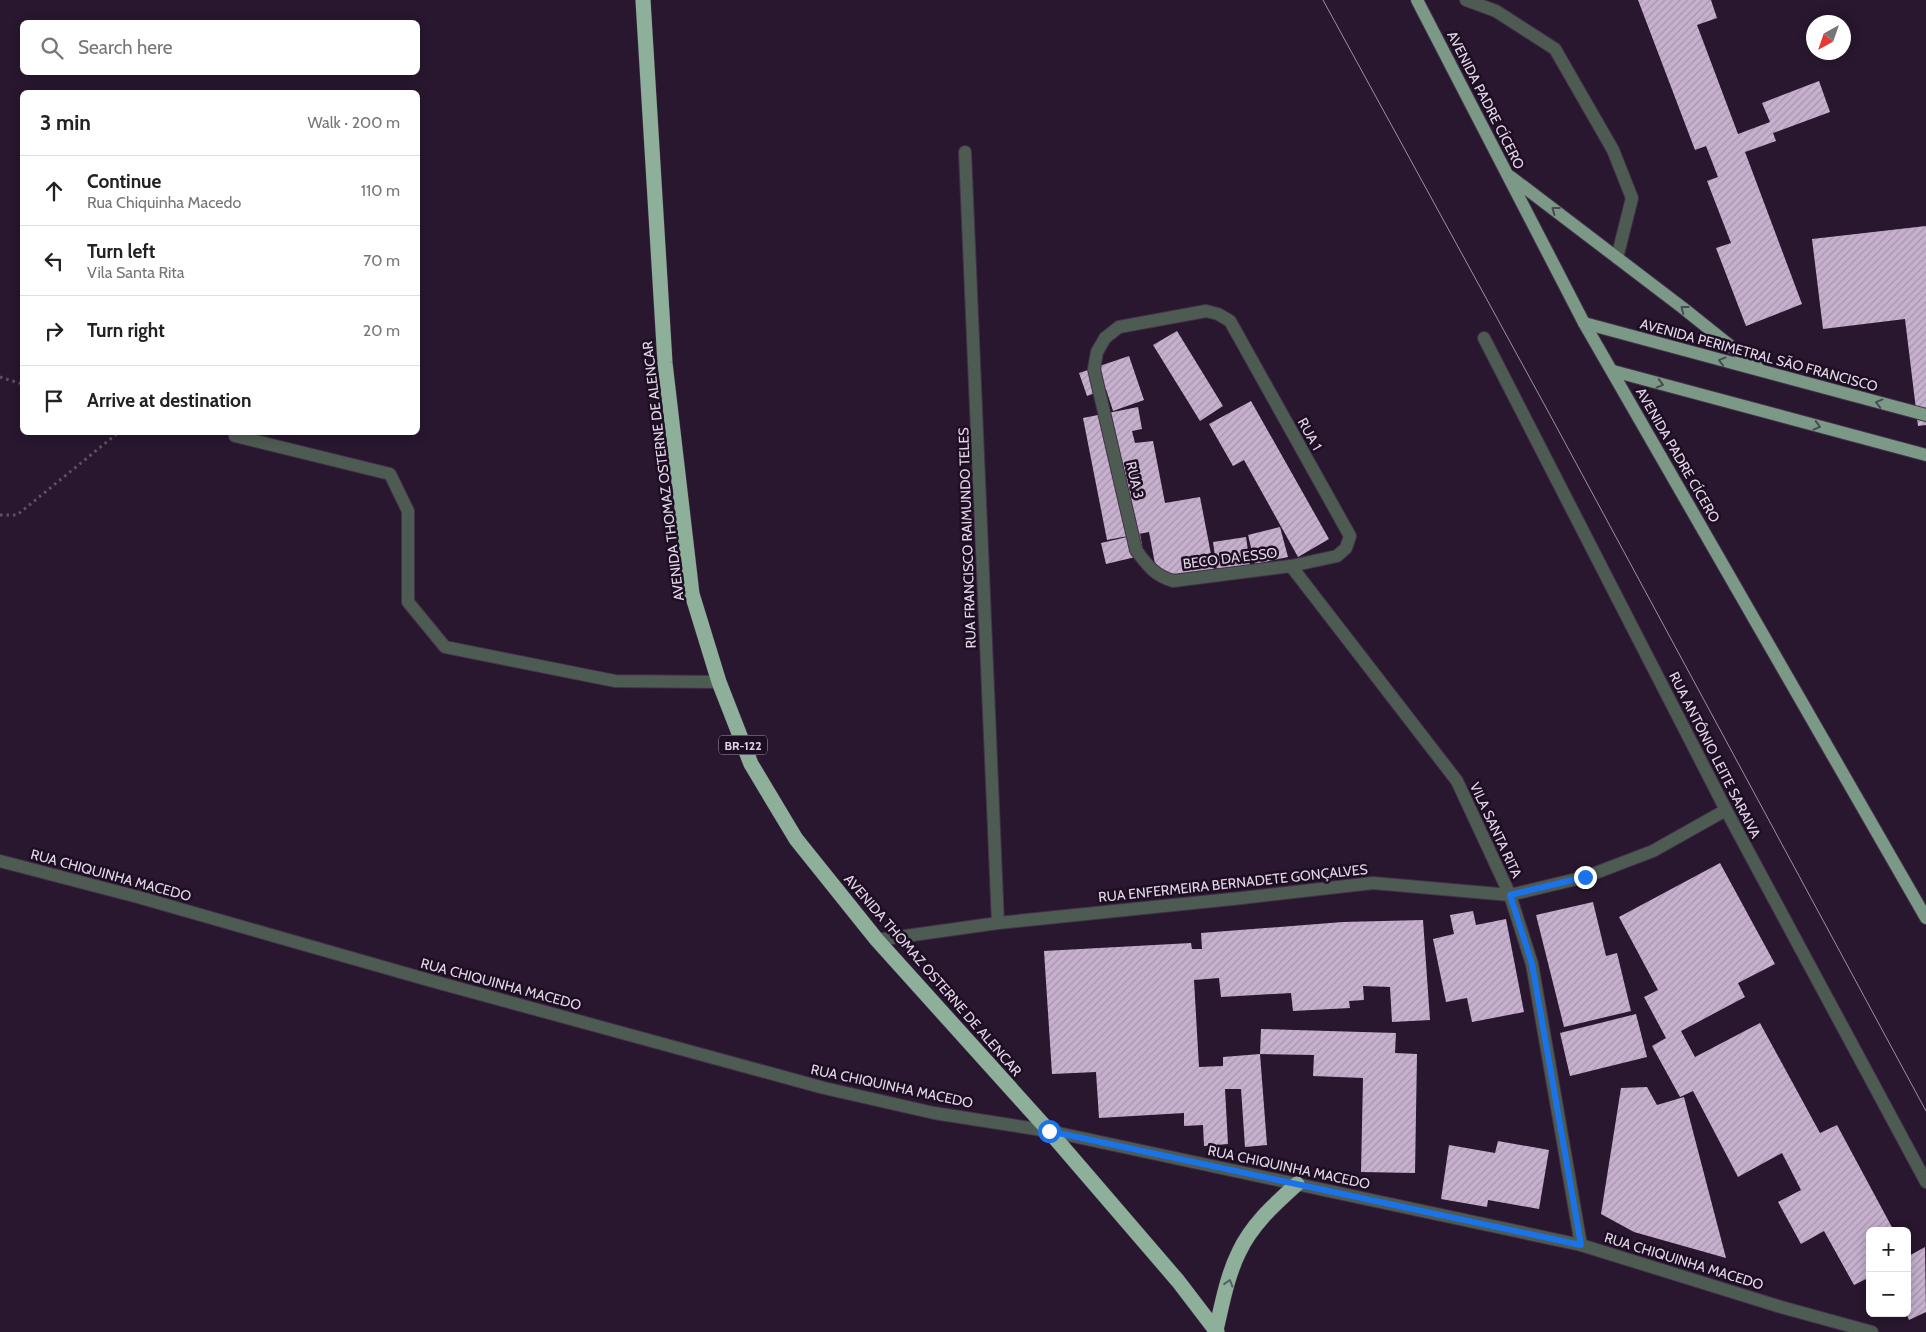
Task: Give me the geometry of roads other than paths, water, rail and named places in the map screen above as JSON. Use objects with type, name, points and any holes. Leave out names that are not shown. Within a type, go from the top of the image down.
[{"type":"highway","name":"AVENIDA THOMAZ OSTERNE DE ALENCAR","points":[[643,0],[665,363],[692,594],[718,682],[751,764],[796,839],[878,940],[1049,1131],[1178,1281],[1216,1331]]},
{"type":"highway","points":[[1216,1331],[1238,1252],[1251,1230],[1297,1184]]},
{"type":"main road","name":"AVENIDA PADRE CÍCERO","points":[[1417,0],[1584,323],[1926,918]]},
{"type":"main road","points":[[1507,174],[1763,372]]},
{"type":"main road","name":"AVENIDA PERIMETRAL SÃO FRANCISCO","points":[[1584,323],[1926,415]]},
{"type":"main road","points":[[1613,371],[1926,455]]},
{"type":"street","points":[[1466,0],[1496,11],[1555,49],[1613,150],[1632,198],[1617,258]]},
{"type":"street","name":"RUA FRANCISCO RAIMUNDO TELES","points":[[965,152],[998,923]]},
{"type":"street","name":"RUA 1","points":[[1189,313],[1206,312],[1218,314],[1230,322],[1350,536],[1346,548],[1337,556],[1291,566]]},
{"type":"street","name":"RUA 3","points":[[1173,581],[1160,577],[1147,565],[1136,550],[1094,369],[1097,352],[1105,338],[1119,327],[1189,313]]},
{"type":"street","name":"RUA ANTÔNIO LEITE SARAIVA","points":[[1484,338],[1726,810],[1926,1182]]},
{"type":"street","points":[[235,436],[390,474],[408,511],[408,602],[445,647],[615,681],[718,682]]},
{"type":"street","name":"BECO DA ESSO","points":[[1173,581],[1291,566]]},
{"type":"street","name":"VILA SANTA RITA","points":[[1291,566],[1457,781],[1510,895],[1532,964],[1581,1245]]},
{"type":"street","name":"RUA ENFERMEIRA BERNADETE GONÇALVES","points":[[878,940],[998,923],[1373,883],[1510,895],[1585,877],[1653,851],[1726,810]]},
{"type":"street","name":"RUA CHIQUINHA MACEDO","points":[[0,861],[138,897],[432,981],[824,1088],[934,1114],[1049,1131],[1581,1245],[1781,1307],[1872,1332]]},
{"type":"tram line","points":[[1323,0],[1549,413],[1926,1111]]}]
